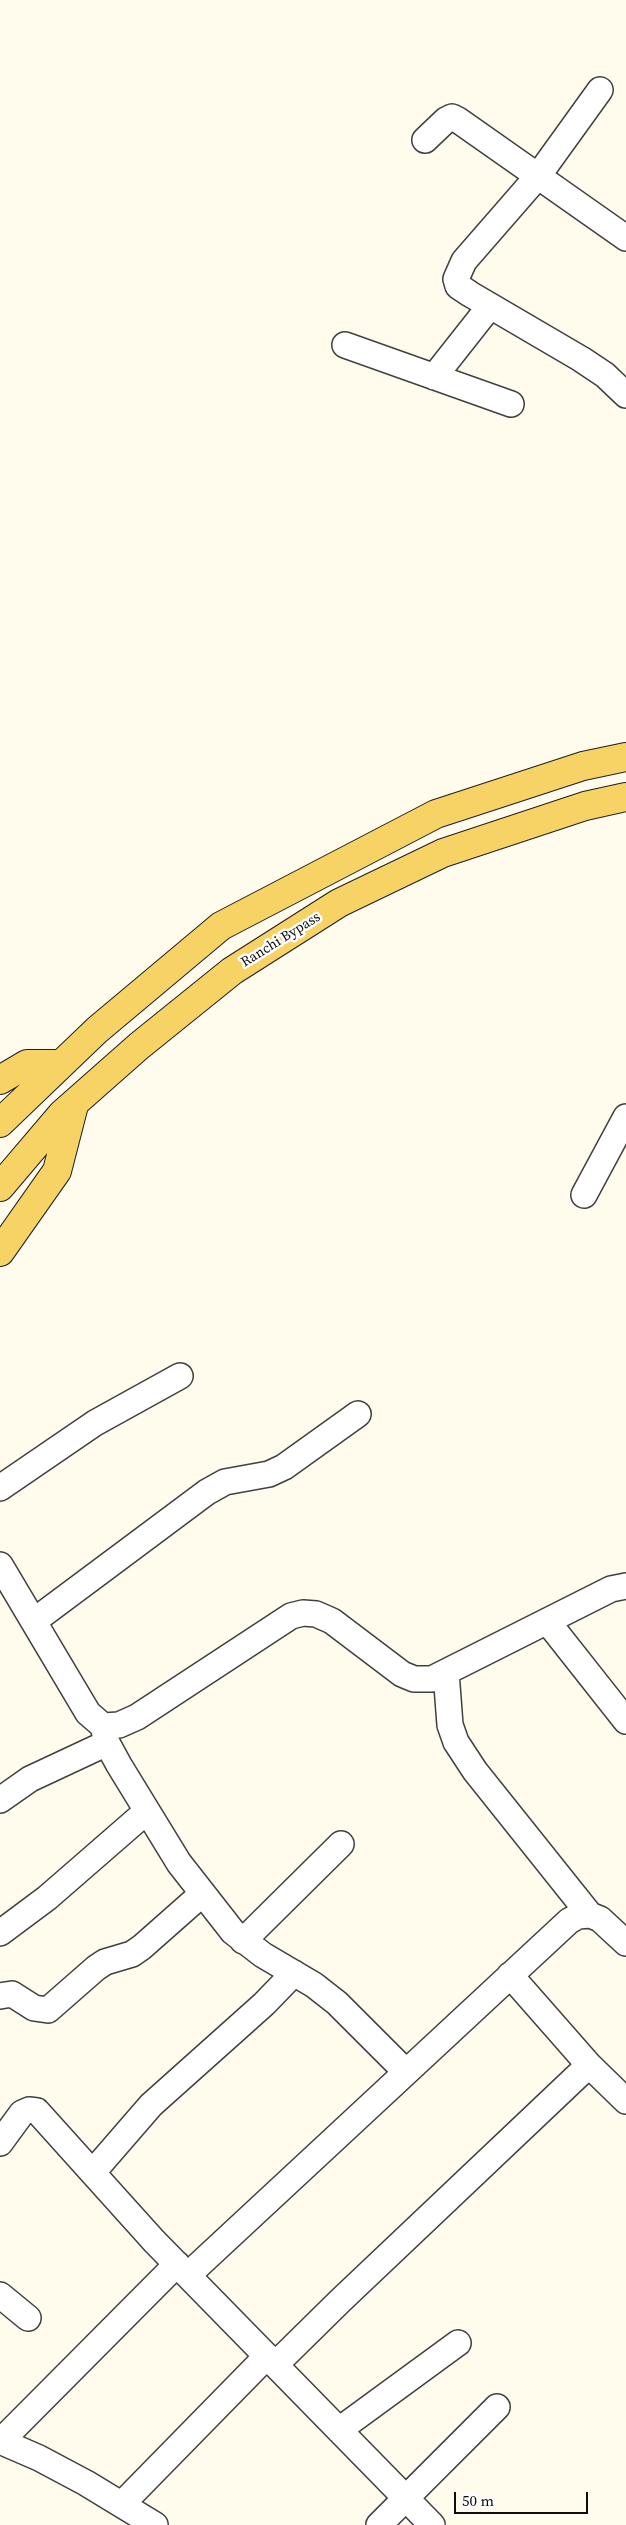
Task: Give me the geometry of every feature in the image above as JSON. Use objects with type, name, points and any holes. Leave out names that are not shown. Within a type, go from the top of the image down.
[{"type":"main road","points":[[0,1123],[97,1030],[221,926],[436,814],[584,766],[626,757]]},
{"type":"main road","name":"Ranchi Bypass","points":[[0,1187],[74,1104],[138,1046],[232,971],[339,903],[443,853],[585,806],[626,797]]},
{"type":"main road","points":[[0,1080],[27,1064],[60,1064]]},
{"type":"main road","points":[[0,1252],[57,1171],[74,1104]]},
{"type":"street","points":[[600,90],[538,176],[464,261],[458,271],[458,286],[581,359],[605,375],[626,395]]},
{"type":"street","points":[[425,140],[446,120],[452,117],[625,236]]},
{"type":"street","points":[[434,377],[490,306]]},
{"type":"street","points":[[345,345],[511,404]]},
{"type":"street","points":[[584,1195],[626,1117]]},
{"type":"street","points":[[0,1488],[101,1419],[180,1376]]},
{"type":"street","points":[[34,1621],[207,1492],[225,1482],[269,1474],[284,1467],[358,1414]]},
{"type":"street","points":[[0,1565],[88,1713],[105,1734],[147,1811],[179,1863],[202,1894],[233,1932],[243,1941],[337,2003],[406,2072]]},
{"type":"street","points":[[0,1800],[30,1779],[137,1716],[291,1616],[303,1612],[316,1614],[332,1621],[402,1674],[414,1679],[432,1679],[611,1589],[626,1585]]},
{"type":"street","points":[[547,1621],[626,1721]]},
{"type":"street","points":[[446,1672],[450,1725],[456,1742],[475,1771],[590,1915]]},
{"type":"street","points":[[0,1933],[47,1898],[147,1811]]},
{"type":"street","points":[[243,1941],[341,1844]]},
{"type":"street","points":[[0,1996],[12,1994],[34,2008],[48,2010],[96,1968],[105,1962],[132,1954],[142,1947],[202,1894]]},
{"type":"street","points":[[155,2525],[122,2504],[39,2458],[1,2441],[183,2269],[406,2072],[569,1921],[578,1916],[590,1915],[600,1919],[626,1943]]},
{"type":"street","points":[[93,2172],[151,2105],[264,2004],[294,1973]]},
{"type":"street","points":[[510,1975],[589,2065],[626,2101]]},
{"type":"street","points":[[122,2504],[271,2360],[340,2300],[589,2065]]},
{"type":"street","points":[[0,2143],[22,2113],[29,2110],[37,2111],[183,2269],[432,2525]]},
{"type":"street","points":[[0,2295],[28,2318]]},
{"type":"street","points":[[339,2430],[458,2343]]},
{"type":"street","points":[[379,2525],[497,2407]]}]
